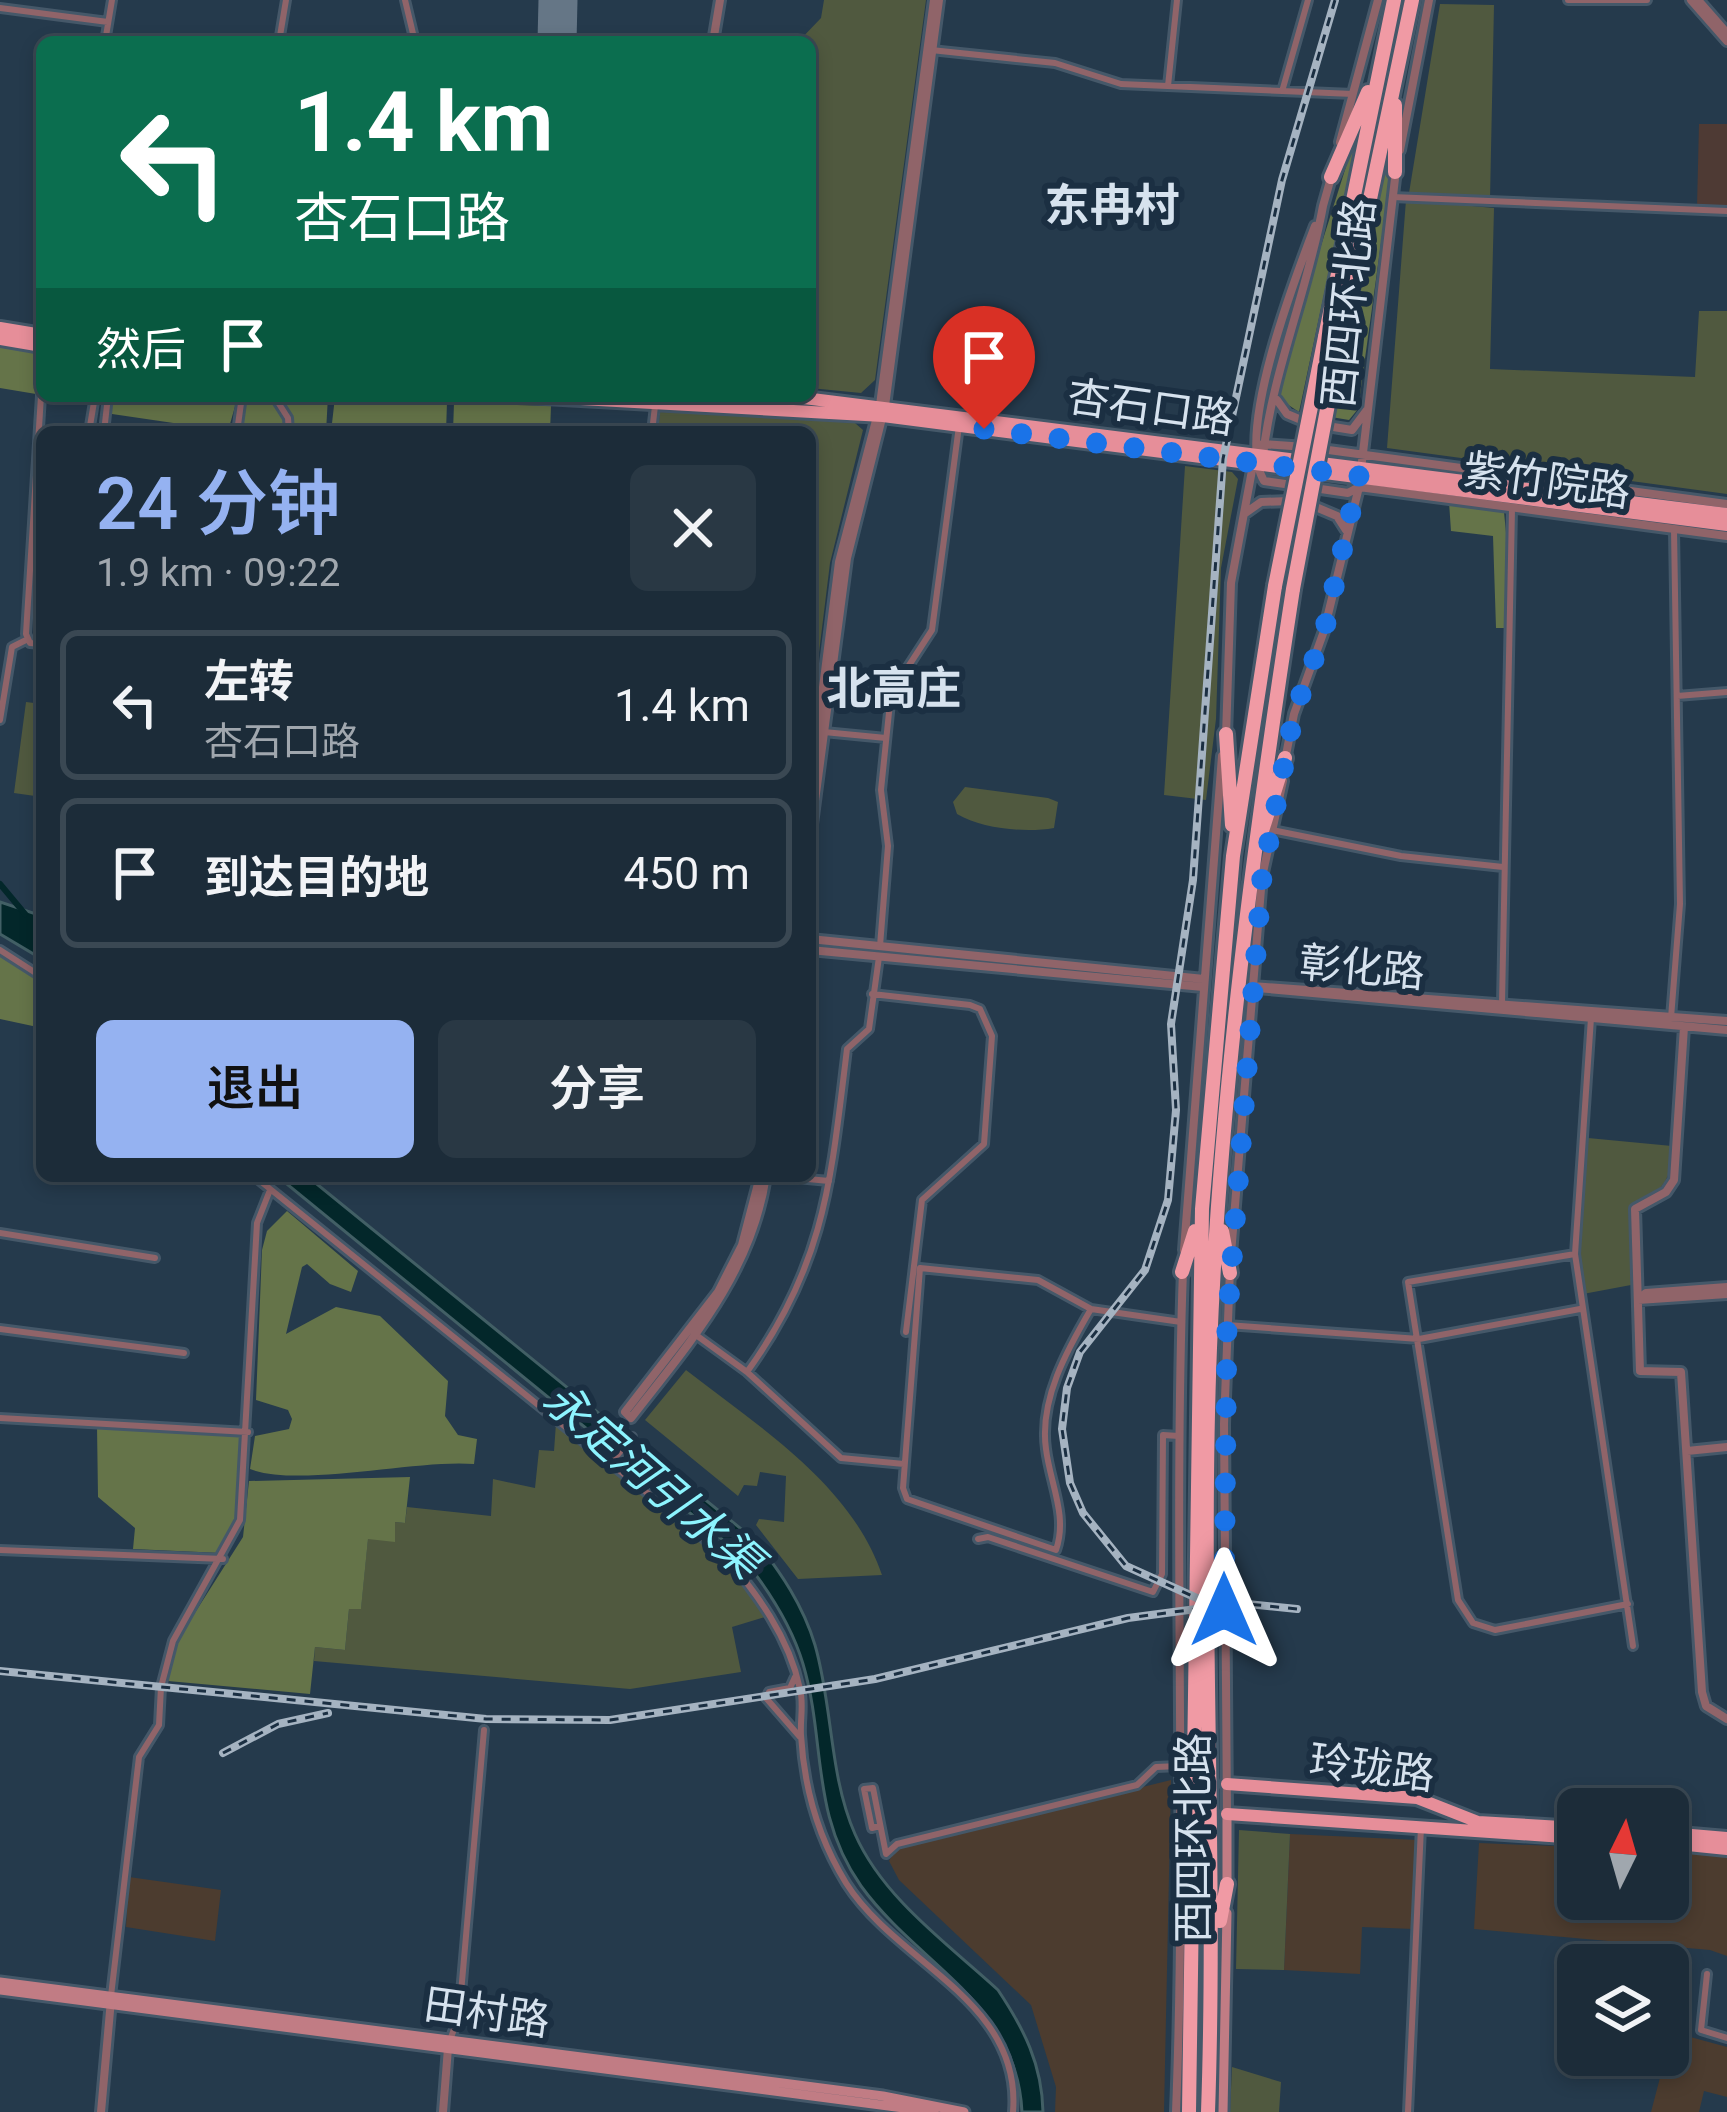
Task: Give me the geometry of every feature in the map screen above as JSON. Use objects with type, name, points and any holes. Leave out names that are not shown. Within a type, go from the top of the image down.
[{"type":"highway","name":"西四环北路","points":[[1189,2112],[1196,1352],[1251,857],[1332,339],[1394,0]]},
{"type":"highway","name":"西四环北路","points":[[1208,2112],[1214,1950],[1210,1209],[1233,856],[1275,586],[1412,0]]},
{"type":"highway","points":[[1331,177],[1379,65]]},
{"type":"highway","points":[[1395,77],[1396,172]]},
{"type":"highway","points":[[1226,734],[1233,856]]},
{"type":"highway","points":[[1251,857],[1285,758]]},
{"type":"highway","points":[[1183,1272],[1210,1209]]},
{"type":"highway","points":[[1210,1209],[1230,1274]]},
{"type":"highway","points":[[1214,1950],[1227,1884]]},
{"type":"highway","points":[[1182,1898],[1193,1952]]},
{"type":"main road","points":[[0,328],[36,334]]},
{"type":"main road","points":[[0,339],[36,345]]},
{"type":"main road","name":"杏石口路","points":[[816,401],[959,426],[1258,454]]},
{"type":"main road","name":"杏石口路","points":[[725,402],[881,411],[1258,454],[1362,471]]},
{"type":"main road","name":"紫竹院路","points":[[1362,471],[1460,490],[1727,525]]},
{"type":"main road","name":"紫竹院路","points":[[1362,471],[1727,514]]},
{"type":"main road","points":[[1460,490],[1476,504]]},
{"type":"main road","points":[[1664,495],[1682,508]]},
{"type":"main road","points":[[1595,508],[1619,523]]},
{"type":"main road","name":"玲珑路","points":[[1227,1784],[1316,1795],[1417,1798],[1478,1822],[1557,1827]]},
{"type":"main road","points":[[1291,1817],[1266,1810],[1263,1795],[1316,1795]]},
{"type":"main road","name":"玲珑路","points":[[1227,1814],[1557,1836]]},
{"type":"main road","name":"西四环北路","points":[[1223,2112],[1227,1814]]},
{"type":"main road","points":[[1689,1835],[1727,1838]]},
{"type":"main road","points":[[1689,1845],[1727,1849]]},
{"type":"main road","name":"田村路","points":[[0,1986],[934,2112]]},
{"type":"main road","name":"田村路","points":[[449,2044],[883,2096],[964,2112]]},
{"type":"street","points":[[106,36],[112,0]]},
{"type":"street","points":[[280,36],[286,0]]},
{"type":"street","points":[[405,0],[414,36]]},
{"type":"street","points":[[714,36],[720,0]]},
{"type":"street","points":[[816,789],[847,558],[881,411],[937,0]]},
{"type":"street","points":[[1168,87],[1177,0]]},
{"type":"street","points":[[1283,88],[1308,0]]},
{"type":"street","name":"西四环北路","points":[[1176,2112],[1182,1898],[1181,1322],[1226,734],[1232,583],[1290,320],[1378,0]]},
{"type":"street","name":"西四环北路","points":[[1227,1814],[1227,1325],[1252,986],[1272,830],[1294,714],[1324,632],[1362,471],[1392,197],[1429,0]]},
{"type":"street","points":[[1568,0],[1647,0]]},
{"type":"street","points":[[1695,0],[1727,37]]},
{"type":"street","points":[[0,8],[108,22]]},
{"type":"street","points":[[930,50],[1055,63],[1121,84],[1353,94]]},
{"type":"street","points":[[1392,197],[1492,197],[1727,211]]},
{"type":"street","name":"西四环北路","points":[[1258,454],[1279,318],[1323,206]]},
{"type":"street","points":[[1268,386],[1269,416]]},
{"type":"street","points":[[1276,398],[1294,420],[1352,430],[1370,404]]},
{"type":"street","points":[[816,740],[839,562],[881,411]]},
{"type":"street","points":[[880,946],[888,846],[881,790],[891,693],[932,630],[959,426]]},
{"type":"street","points":[[1258,454],[1362,471]]},
{"type":"street","name":"紫竹院路","points":[[1362,471],[1727,504]]},
{"type":"street","name":"紫竹院路","points":[[1362,471],[1476,504],[1727,536]]},
{"type":"street","points":[[28,639],[36,491]]},
{"type":"street","points":[[1244,514],[1269,500],[1301,502],[1337,516],[1347,531]]},
{"type":"street","points":[[1502,1007],[1511,509]]},
{"type":"street","points":[[1671,1023],[1680,904],[1674,530]]},
{"type":"street","points":[[0,720],[12,647],[28,639],[36,642]]},
{"type":"street","points":[[1677,696],[1727,692]]},
{"type":"street","points":[[823,731],[886,738]]},
{"type":"street","points":[[1272,830],[1361,850],[1503,867]]},
{"type":"street","points":[[816,940],[1204,983]]},
{"type":"street","points":[[0,950],[36,973]]},
{"type":"street","points":[[816,951],[1204,983]]},
{"type":"street","points":[[747,1372],[774,1335],[814,1256],[847,1049],[868,1029],[879,957]]},
{"type":"street","name":"彰化路","points":[[1252,986],[1727,1025]]},
{"type":"street","points":[[872,994],[970,1005],[980,1009],[992,1036],[984,1144],[922,1200],[906,1332]]},
{"type":"street","points":[[1592,1015],[1575,1254],[1634,1646]]},
{"type":"street","name":"彰化路","points":[[1671,1023],[1684,1028],[1727,1025]]},
{"type":"street","points":[[1684,1028],[1674,1180],[1666,1192],[1635,1209],[1640,1371],[1682,1372],[1702,1692],[1706,1706],[1727,1719]]},
{"type":"street","points":[[816,1180],[829,1181]]},
{"type":"street","points":[[261,1182],[723,1554],[757,1593],[796,1674],[802,1741],[825,1847],[862,1907],[977,2008],[996,2033],[1015,2087],[1012,2112]]},
{"type":"street","points":[[761,1182],[724,1282],[625,1412],[631,1418],[696,1335],[742,1262],[762,1182]]},
{"type":"street","points":[[101,2112],[139,1757],[159,1725],[161,1687],[173,1641],[223,1559],[240,1520],[257,1223],[270,1190]]},
{"type":"street","points":[[0,1233],[155,1258]]},
{"type":"street","points":[[1575,1254],[1408,1282],[1458,1600],[1473,1623],[1495,1630],[1628,1604]]},
{"type":"street","points":[[1090,1309],[1065,1353],[1048,1415],[1045,1446],[1062,1533],[1056,1550],[907,1499],[904,1464],[920,1268],[1039,1280],[1090,1309],[1181,1322]]},
{"type":"street","points":[[1637,1300],[1727,1290]]},
{"type":"street","points":[[1227,1325],[1419,1340],[1580,1310]]},
{"type":"street","points":[[0,1329],[184,1353]]},
{"type":"street","points":[[696,1335],[747,1372],[841,1458],[904,1464]]},
{"type":"street","points":[[0,1418],[248,1432]]},
{"type":"street","points":[[978,1539],[988,1537],[1153,1592],[1162,1574],[1163,1435],[1178,1436]]},
{"type":"street","points":[[614,1459],[632,1437]]},
{"type":"street","points":[[1687,1451],[1727,1447]]},
{"type":"street","points":[[0,1550],[223,1559]]},
{"type":"street","points":[[796,1674],[790,1688],[769,1692],[766,1698],[802,1741]]},
{"type":"street","points":[[443,2112],[449,2044],[460,2016],[484,1730]]},
{"type":"street","points":[[880,1826],[872,1828],[864,1789],[873,1788],[886,1854],[897,1844],[1137,1784],[1156,1767],[1179,1766]]},
{"type":"street","points":[[1408,2112],[1421,1824]]},
{"type":"street","points":[[1707,1974],[1701,2030],[1727,2038]]},
{"type":"shaded area","points":[[824,0],[926,0],[875,380],[861,393],[816,389],[816,36],[804,36],[821,18]]},
{"type":"shaded area","points":[[1440,4],[1494,5],[1490,199],[1409,193]]},
{"type":"shaded area","points":[[1699,124],[1727,124],[1727,208],[1697,207]]},
{"type":"shaded area","points":[[1406,200],[1494,208],[1490,369],[1695,377],[1699,311],[1727,311],[1727,494],[1387,448]]},
{"type":"shaded area","points":[[660,410],[855,423],[863,430],[830,563],[816,677],[816,426],[659,426]]},
{"type":"shaded area","points":[[1185,466],[1232,472],[1238,479],[1221,568],[1216,719],[1206,800],[1164,795]]},
{"type":"shaded area","points":[[26,702],[36,703],[36,796],[14,793]]},
{"type":"shaded area","points":[[965,787],[1058,802],[1054,828],[1004,828],[967,819],[957,814],[953,802]]},
{"type":"shaded area","points":[[1588,1138],[1672,1146],[1664,1184],[1633,1206],[1631,1285],[1583,1294],[1578,1249]]},
{"type":"shaded area","points":[[686,1370],[826,1485],[868,1542],[882,1575],[798,1579],[756,1525],[759,1519],[784,1522],[786,1476],[760,1472],[757,1486],[744,1485],[738,1496],[645,1420]]},
{"type":"shaded area","points":[[556,1423],[698,1537],[747,1589],[765,1617],[732,1627],[741,1672],[630,1689],[314,1661],[315,1647],[345,1650],[349,1609],[361,1608],[368,1538],[395,1522],[405,1523],[407,1507],[491,1516],[493,1479],[535,1488],[539,1450],[554,1451]]},
{"type":"shaded area","points":[[1171,1780],[1164,2112],[1055,2112],[1056,2087],[1031,2005],[899,1880],[889,1861],[896,1848]]},
{"type":"shaded area","points":[[1239,1830],[1290,1834],[1284,1970],[1236,1969]]},
{"type":"shaded area","points":[[1290,1834],[1418,1840],[1414,1929],[1362,1927],[1360,1974],[1284,1970]]},
{"type":"shaded area","points":[[1479,1843],[1557,1846],[1557,1920],[1689,1920],[1689,1853],[1727,1856],[1727,1956],[1689,1948],[1689,1944],[1474,1929]]},
{"type":"shaded area","points":[[129,1877],[221,1890],[215,1941],[126,1927]]},
{"type":"shaded area","points":[[1689,2037],[1727,2047],[1727,2097],[1704,2091],[1699,2112],[1651,2112],[1660,2076],[1689,2076]]},
{"type":"shaded area","points":[[1232,2067],[1281,2082],[1279,2112],[1230,2112]]},
{"type":"green space","points":[[1356,135],[1299,412],[1281,400],[1281,391],[1294,331]]},
{"type":"green space","points":[[1387,147],[1393,149],[1392,164],[1358,409],[1349,420],[1331,417]]},
{"type":"green space","points":[[0,346],[36,351],[36,394],[0,388]]},
{"type":"green space","points":[[112,402],[236,402],[229,426],[194,426],[112,414]]},
{"type":"green space","points":[[245,402],[328,402],[326,426],[242,426]]},
{"type":"green space","points":[[334,402],[447,402],[446,426],[332,426]]},
{"type":"green space","points":[[454,403],[551,406],[550,426],[453,426]]},
{"type":"green space","points":[[1449,502],[1504,512],[1508,553],[1505,628],[1496,628],[1493,536],[1451,531]]},
{"type":"green space","points":[[0,954],[36,977],[36,1027],[0,1019]]},
{"type":"green space","points":[[287,1211],[358,1271],[351,1292],[330,1284],[307,1264],[302,1267],[286,1334],[336,1307],[380,1316],[448,1381],[445,1416],[458,1435],[477,1439],[474,1464],[298,1476],[250,1469],[255,1436],[289,1429],[292,1419],[288,1410],[256,1400],[262,1250],[267,1231]]},
{"type":"green space","points":[[97,1426],[243,1435],[236,1528],[221,1553],[133,1549],[135,1528],[98,1497]]},
{"type":"green space","points":[[410,1477],[405,1523],[395,1522],[395,1542],[368,1539],[361,1609],[349,1609],[345,1650],[315,1647],[310,1694],[168,1681],[177,1641],[243,1537],[249,1481]]},
{"type":"water","points":[[0,902],[36,914],[36,955],[0,934]]},
{"type":"water","name":"永定河引水渠","points":[[284,1182],[314,1182],[756,1541],[790,1590],[815,1645],[840,1788],[855,1834],[899,1899],[998,1990],[1030,2048],[1043,2112],[1022,2112],[1016,2074],[1003,2041],[984,2013],[884,1914],[845,1859],[826,1804],[810,1693],[798,1649],[777,1606],[739,1553]]},
{"type":"waterway","points":[[0,884],[25,914]]},
{"type":"runway","points":[[557,36],[558,0]]},
{"type":"railway","points":[[1297,1609],[1199,1599],[1126,1566],[1083,1513],[1070,1483],[1062,1429],[1067,1388],[1080,1352],[1145,1270],[1168,1200],[1176,1110],[1171,1024],[1193,880],[1223,459],[1282,180],[1335,0]]},
{"type":"railway","points":[[0,1671],[486,1719],[610,1720],[875,1679],[1128,1618],[1204,1608]]},
{"type":"railway","points":[[223,1753],[278,1724],[328,1713]]},
{"type":"district","name":"东冉村","points":[[1112,205]]},
{"type":"district","name":"北高庄","points":[[894,688]]},
{"type":"route","points":[[984,429],[1359,476],[1324,632],[1294,714],[1262,877],[1241,1098],[1227,1325],[1224,1610]]}]
